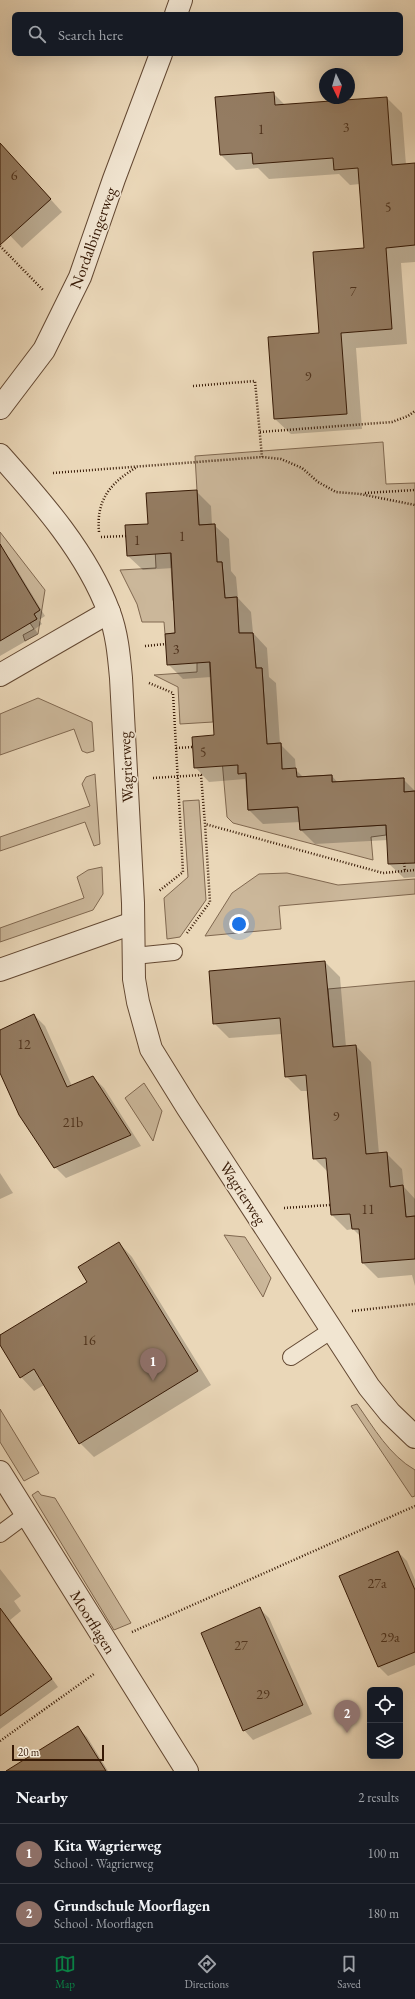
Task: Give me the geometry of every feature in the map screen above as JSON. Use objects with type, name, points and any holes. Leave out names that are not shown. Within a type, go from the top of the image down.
[{"type":"street","points":[[177,12],[181,0]]},
{"type":"street","name":"Nordalbingerweg","points":[[0,408],[44,350],[80,277],[114,179],[160,56]]},
{"type":"street","name":"Wagrierweg","points":[[0,455],[19,476],[69,539],[89,571],[109,612],[118,648],[120,670],[134,956],[138,1002],[151,1050],[369,1387],[390,1413],[415,1437]]},
{"type":"street","points":[[0,675],[109,612]]},
{"type":"street","points":[[0,970],[133,918]]},
{"type":"street","name":"Moorflagen","points":[[0,1472],[187,1771]]},
{"type":"lane","points":[[134,956],[174,952]]},
{"type":"lane","points":[[290,1357],[330,1327]]},
{"type":"lane","points":[[0,1534],[27,1514]]},
{"type":"path","points":[[0,246],[64,312]]},
{"type":"path","points":[[193,386],[255,381],[262,458]]},
{"type":"path","points":[[260,432],[392,422],[408,416],[415,411]]},
{"type":"path","points":[[19,476],[262,458],[281,459],[302,468],[318,482],[336,492],[360,494],[415,505]]},
{"type":"path","points":[[99,537],[98,519],[102,500],[114,484],[137,467]]},
{"type":"path","points":[[360,494],[415,490]]},
{"type":"path","points":[[120,670],[173,693],[178,776],[183,872],[133,918]]},
{"type":"path","points":[[176,748],[193,747]]},
{"type":"path","points":[[126,780],[201,775],[210,902],[174,952]]},
{"type":"path","points":[[205,824],[383,873],[415,870]]},
{"type":"path","points":[[404,863],[405,871]]},
{"type":"path","points":[[254,1210],[330,1205]]},
{"type":"path","points":[[330,1327],[355,1310],[415,1304]]},
{"type":"path","points":[[0,1741],[112,1652],[132,1632],[415,1506]]},
{"type":"shaded area","points":[[383,442],[386,484],[415,483],[415,791],[404,792],[404,778],[332,782],[332,775],[297,777],[282,769],[281,743],[267,744],[262,668],[256,668],[253,633],[239,633],[237,597],[225,598],[222,562],[217,562],[215,524],[199,525],[195,456]]},
{"type":"shaded area","points":[[0,532],[45,590],[38,634],[25,641],[23,635],[34,629],[30,623],[37,619],[34,614],[40,610],[0,557]]},
{"type":"shaded area","points":[[170,547],[173,600],[187,632],[165,634],[164,622],[142,622],[137,604],[120,570],[156,568],[155,548]]},
{"type":"shaded area","points":[[209,656],[213,722],[180,724],[178,687],[154,675],[197,672],[197,657]]},
{"type":"shaded area","points":[[38,698],[92,722],[94,751],[87,753],[82,751],[74,729],[0,755],[0,714]]},
{"type":"shaded area","points":[[238,759],[238,773],[246,773],[248,810],[298,807],[300,830],[386,825],[386,835],[371,837],[373,860],[233,823],[227,817],[222,760]]},
{"type":"shaded area","points":[[95,774],[100,844],[94,846],[85,822],[0,851],[0,837],[90,806],[82,784],[86,777]]},
{"type":"shaded area","points":[[199,800],[206,900],[180,937],[167,939],[164,898],[188,877],[183,801]]},
{"type":"shaded area","points":[[102,867],[103,894],[93,910],[0,942],[0,928],[84,898],[77,877],[88,870]]},
{"type":"shaded area","points":[[287,873],[338,885],[415,879],[415,894],[279,906],[281,929],[205,936],[232,893],[259,874]]},
{"type":"shaded area","points":[[415,981],[415,1216],[406,1217],[403,1186],[390,1187],[387,1153],[366,1154],[333,1047],[328,989]]},
{"type":"shaded area","points":[[144,1083],[162,1111],[153,1141],[125,1098]]},
{"type":"shaded area","points":[[224,1235],[245,1237],[271,1278],[263,1297]]},
{"type":"shaded area","points":[[357,1404],[397,1457],[415,1470],[415,1496],[412,1497],[351,1406]]},
{"type":"shaded area","points":[[0,1409],[39,1473],[24,1481],[0,1442]]},
{"type":"shaded area","points":[[38,1491],[41,1495],[55,1498],[131,1623],[114,1630],[32,1495]]},
{"type":"building","points":[[274,92],[275,105],[319,102],[319,104],[355,104],[355,99],[387,97],[392,165],[415,163],[415,245],[386,248],[392,329],[341,333],[347,414],[274,419],[268,337],[319,333],[313,252],[364,248],[358,168],[334,170],[333,158],[253,164],[252,153],[220,155],[215,97]]},
{"type":"building","points":[[0,143],[51,199],[0,245]]},
{"type":"building","points":[[197,490],[199,525],[215,524],[217,562],[222,562],[225,598],[237,597],[239,633],[253,633],[256,668],[262,668],[267,744],[281,743],[282,769],[296,768],[297,777],[332,775],[332,782],[404,778],[404,792],[415,791],[415,863],[388,864],[386,825],[300,830],[298,807],[248,810],[246,773],[238,774],[238,765],[194,768],[192,737],[214,735],[210,662],[167,665],[165,634],[175,633],[171,553],[127,556],[125,525],[148,524],[146,493]]},
{"type":"building","points":[[0,544],[40,610],[34,614],[37,619],[0,641]]},
{"type":"building","points":[[325,961],[333,1047],[356,1045],[366,1154],[387,1152],[390,1187],[403,1185],[406,1217],[415,1216],[415,1259],[362,1263],[359,1229],[352,1229],[350,1214],[331,1215],[326,1158],[313,1159],[306,1075],[285,1077],[280,1018],[213,1024],[209,971]]},
{"type":"building","points":[[34,1014],[67,1087],[93,1076],[131,1135],[54,1168],[19,1115],[0,1073],[0,1030]]},
{"type":"building","points":[[119,1242],[198,1371],[79,1444],[34,1369],[20,1378],[0,1345],[0,1335],[87,1282],[78,1267]]},
{"type":"building","points":[[398,1551],[415,1590],[415,1652],[378,1667],[339,1576]]},
{"type":"building","points":[[260,1607],[303,1705],[243,1731],[201,1633]]},
{"type":"building","points":[[0,1608],[52,1679],[0,1716]]},
{"type":"building","points":[[78,1726],[106,1771],[6,1771]]},
{"type":"place","name":"Kita Wagrierweg","points":[[153,1381]]},
{"type":"place","name":"Grundschule Moorflagen","points":[[347,1733]]}]
